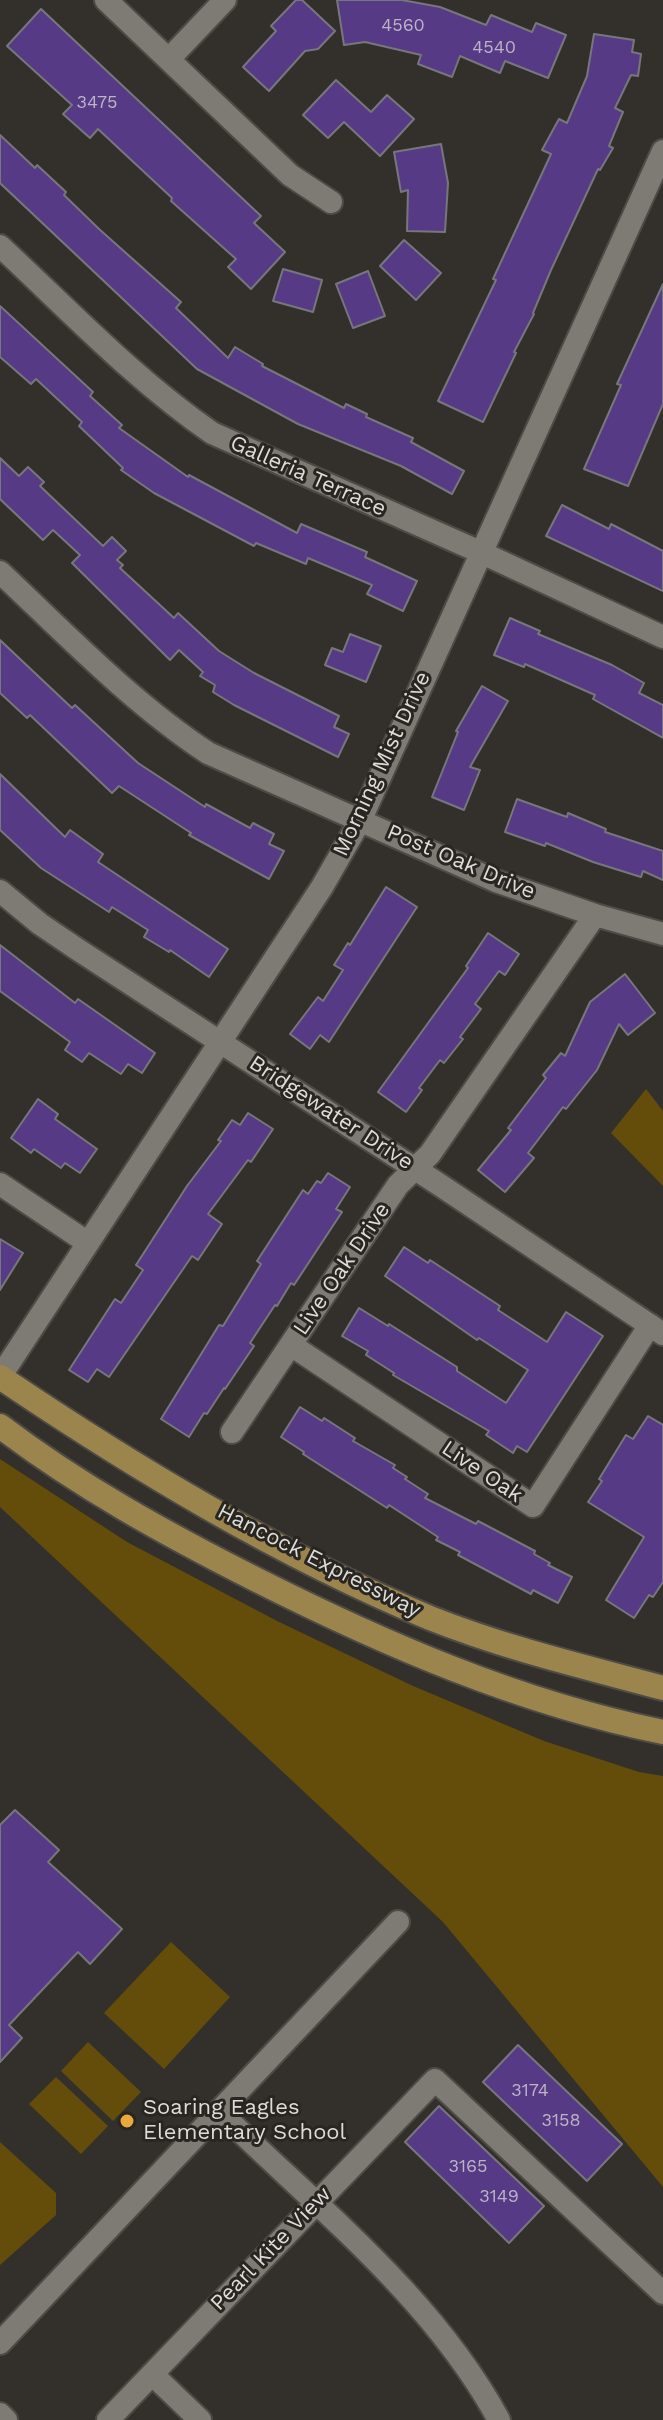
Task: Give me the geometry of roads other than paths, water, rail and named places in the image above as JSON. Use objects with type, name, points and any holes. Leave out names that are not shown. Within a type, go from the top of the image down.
[{"type":"main road","name":"Hancock Expressway","points":[[0,1377],[147,1471],[266,1538],[359,1585],[431,1618],[512,1646],[663,1688]]},
{"type":"main road","name":"Hancock Expressway","points":[[0,1426],[122,1508],[335,1620],[462,1673],[582,1711],[663,1732]]},
{"type":"street","points":[[106,0],[290,175],[331,202]]},
{"type":"street","points":[[169,59],[225,0]]},
{"type":"street","name":"Morning Mist Drive","points":[[0,1377],[322,887],[361,819],[663,151]]},
{"type":"street","name":"Galleria Terrace","points":[[0,246],[139,376],[181,412],[212,433],[663,637]]},
{"type":"street","name":"Post Oak Drive","points":[[0,572],[171,728],[208,753],[496,881],[595,915],[663,934]]},
{"type":"street","name":"Bridgewater Drive","points":[[0,891],[40,924],[657,1330]]},
{"type":"street","name":"Live Oak Drive","points":[[232,1432],[398,1185],[416,1170],[595,915]]},
{"type":"street","points":[[0,1184],[88,1243]]},
{"type":"street","name":"Live Oak","points":[[291,1345],[533,1506],[657,1330]]},
{"type":"street","points":[[0,2343],[398,1922]]},
{"type":"street","name":"Pearl Kite View","points":[[108,2420],[435,2080],[663,2293]]},
{"type":"street","points":[[220,2112],[414,2298],[466,2366],[499,2420]]},
{"type":"street","points":[[152,2374],[200,2420]]},
{"type":"street","points":[[0,2414],[6,2420]]},
{"type":"place","name":"Soaring Eagles Elementary School","points":[[127,2121]]}]
